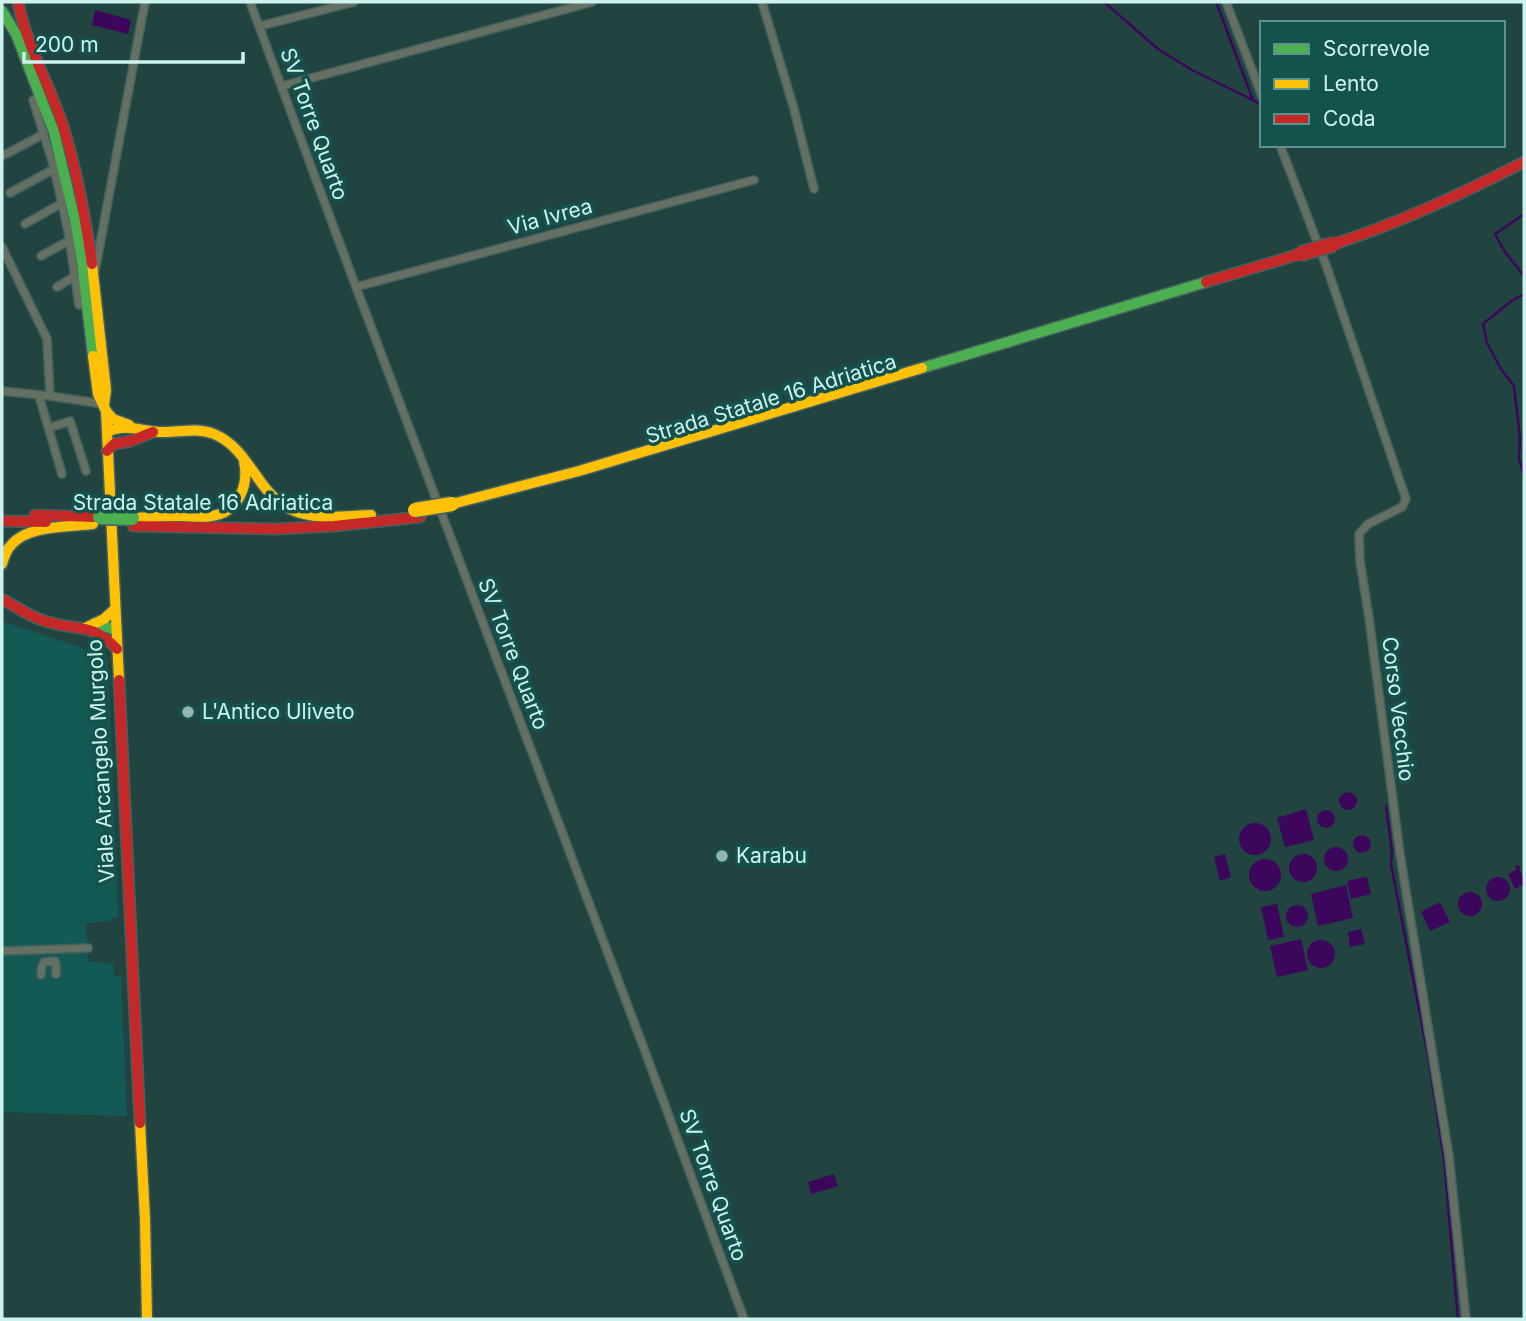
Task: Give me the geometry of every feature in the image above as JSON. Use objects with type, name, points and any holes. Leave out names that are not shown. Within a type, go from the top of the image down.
[{"type":"main road","points":[[2,5],[16,2]]},
{"type":"main road","name":"Viale Arcangelo Murgolo","points":[[16,2],[67,140],[88,233],[106,390],[115,610],[100,629],[117,649],[145,1219],[146,1319]]},
{"type":"main road","name":"Viale Arcangelo Murgolo","points":[[2,11],[16,34],[57,143],[75,220],[98,394],[105,408]]},
{"type":"main road","name":"Strada Statale 16 Adriatica","points":[[318,521],[334,526],[453,507],[579,471],[1334,246],[1469,191],[1524,162]]},
{"type":"main road","name":"Strada Statale 16 Adriatica","points":[[1334,246],[1361,241],[1473,195],[1524,168]]},
{"type":"main road","points":[[105,408],[113,419],[120,423],[154,432]]},
{"type":"main road","points":[[107,432],[121,426],[154,432],[213,434],[233,447],[268,491],[300,521]]},
{"type":"main road","points":[[107,432],[125,442]]},
{"type":"main road","points":[[107,451],[114,444],[154,432]]},
{"type":"main road","points":[[133,522],[173,516],[207,516],[226,511],[239,499],[246,482],[247,474],[242,456]]},
{"type":"main road","name":"Strada Statale 16 Adriatica","points":[[2,513],[98,522]]},
{"type":"main road","name":"Strada Statale 16 Adriatica","points":[[2,521],[272,523],[418,513]]},
{"type":"main road","points":[[2,564],[3,556],[9,547],[25,533],[98,522]]},
{"type":"main road","points":[[2,599],[51,623],[100,629],[115,610]]},
{"type":"street","points":[[94,275],[145,2]]},
{"type":"street","name":"SV Torre Quarto","points":[[250,2],[744,1319]]},
{"type":"street","points":[[260,26],[354,2]]},
{"type":"street","points":[[282,86],[592,2]]},
{"type":"street","points":[[762,2],[794,109],[814,189]]},
{"type":"street","points":[[1226,2],[1260,91]]},
{"type":"street","points":[[41,98],[33,100],[62,203],[79,305],[86,303]]},
{"type":"street","points":[[2,156],[44,134]]},
{"type":"street","name":"Corso Vecchio","points":[[1281,147],[1326,265],[1406,499],[1402,507],[1368,524],[1359,534],[1360,561],[1402,868],[1449,1156],[1466,1319]]},
{"type":"street","points":[[10,193],[54,169]]},
{"type":"street","name":"Via Ivrea","points":[[356,287],[754,180]]},
{"type":"street","points":[[26,224],[62,203]]},
{"type":"street","points":[[41,256],[70,240]]},
{"type":"street","points":[[2,247],[47,339],[50,396]]},
{"type":"street","points":[[57,287],[75,276]]},
{"type":"street","points":[[2,391],[50,396],[105,408]]},
{"type":"street","points":[[39,396],[62,474]]},
{"type":"street","points":[[49,428],[70,421],[86,471]]},
{"type":"street","points":[[2,951],[49,960],[88,948]]},
{"type":"street","points":[[49,960],[56,974]]},
{"type":"street","points":[[41,975],[49,960]]},
{"type":"shaded area","points":[[95,10],[131,20],[128,34],[92,25]]},
{"type":"shaded area","points":[[2,620],[108,659],[118,917],[111,918],[110,921],[86,923],[88,961],[113,964],[114,976],[121,976],[127,1116],[2,1112]]},
{"type":"shaded area","points":[[1344,792],[1352,792],[1357,801],[1355,808],[1344,810],[1339,805],[1339,797]]},
{"type":"shaded area","points":[[1306,809],[1314,840],[1285,847],[1277,818]]},
{"type":"shaded area","points":[[1326,810],[1332,813],[1335,819],[1332,825],[1326,828],[1320,825],[1317,819],[1320,813]]},
{"type":"shaded area","points":[[1255,823],[1266,828],[1271,839],[1266,850],[1255,855],[1244,850],[1239,839],[1244,828]]},
{"type":"shaded area","points":[[1362,835],[1368,838],[1371,844],[1368,850],[1362,853],[1356,850],[1353,844],[1356,838]]},
{"type":"shaded area","points":[[1336,847],[1347,854],[1348,859],[1341,870],[1336,871],[1325,864],[1324,859],[1331,848]]},
{"type":"shaded area","points":[[1225,854],[1231,877],[1220,881],[1214,857]]},
{"type":"shaded area","points":[[1303,854],[1313,858],[1317,868],[1313,878],[1303,882],[1293,878],[1289,868],[1293,858]]},
{"type":"shaded area","points":[[1265,859],[1276,864],[1281,875],[1276,886],[1265,891],[1254,886],[1249,875],[1254,864]]},
{"type":"shaded area","points":[[1518,865],[1524,884],[1515,889],[1508,874],[1516,870],[1515,866]]},
{"type":"shaded area","points":[[1367,877],[1371,894],[1351,899],[1347,881]]},
{"type":"shaded area","points":[[1498,877],[1506,881],[1510,889],[1506,897],[1498,901],[1490,897],[1486,889],[1490,881]]},
{"type":"shaded area","points":[[1346,885],[1353,918],[1318,926],[1311,894]]},
{"type":"shaded area","points":[[1470,892],[1478,896],[1482,904],[1478,912],[1470,916],[1462,912],[1458,904],[1462,896]]},
{"type":"shaded area","points":[[1440,902],[1450,922],[1430,931],[1421,912]]},
{"type":"shaded area","points":[[1277,904],[1284,937],[1268,940],[1261,907]]},
{"type":"shaded area","points":[[1297,905],[1305,908],[1308,916],[1305,924],[1297,927],[1289,924],[1286,916],[1289,908]]},
{"type":"shaded area","points":[[1361,929],[1365,944],[1350,947],[1348,932]]},
{"type":"shaded area","points":[[1301,939],[1308,970],[1277,977],[1270,946]]},
{"type":"shaded area","points":[[1321,940],[1331,944],[1335,954],[1331,964],[1321,968],[1311,964],[1307,954],[1311,944]]},
{"type":"shaded area","points":[[834,1174],[838,1186],[811,1194],[808,1182]]},
{"type":"waterway","points":[[1104,2],[1158,49],[1192,70],[1253,100]]},
{"type":"waterway","points":[[1216,2],[1253,100],[1260,105]]},
{"type":"waterway","points":[[1524,214],[1495,234],[1524,276]]},
{"type":"waterway","points":[[1524,294],[1483,324],[1487,343],[1514,386],[1520,438],[1519,458],[1524,477]]},
{"type":"waterway","points":[[1386,806],[1391,864],[1429,1061],[1444,1159],[1458,1319]]},
{"type":"traffic: fast","points":[[2,11],[16,34],[54,132],[75,220],[93,356]]},
{"type":"traffic: fast","points":[[922,368],[1206,282]]},
{"type":"traffic: fast","points":[[100,517],[132,518]]},
{"type":"traffic: fast","points":[[95,623],[116,630]]},
{"type":"traffic: slow","points":[[92,264],[106,390],[104,405]]},
{"type":"traffic: slow","points":[[93,356],[98,394],[106,411],[119,680]]},
{"type":"traffic: slow","points":[[452,504],[579,471],[922,368]]},
{"type":"traffic: slow","points":[[106,411],[113,419],[129,425]]},
{"type":"traffic: slow","points":[[107,432],[127,428],[214,434],[236,449],[269,492],[290,509],[320,516],[371,515]]},
{"type":"traffic: slow","points":[[134,518],[204,517],[229,509],[243,488],[244,461]]},
{"type":"traffic: slow","points":[[415,510],[452,504]]},
{"type":"traffic: slow","points":[[2,564],[10,546],[28,533],[93,524]]},
{"type":"traffic: slow","points":[[85,628],[104,619],[115,609]]},
{"type":"traffic: slow","points":[[140,1123],[147,1319]]},
{"type":"traffic: jam","points":[[18,2],[26,32],[66,137],[80,191],[92,264]]},
{"type":"traffic: jam","points":[[1334,244],[1430,207],[1524,162]]},
{"type":"traffic: jam","points":[[1300,254],[1334,244]]},
{"type":"traffic: jam","points":[[1206,282],[1300,254]]},
{"type":"traffic: jam","points":[[107,451],[114,444],[131,441],[153,432]]},
{"type":"traffic: jam","points":[[35,515],[95,517]]},
{"type":"traffic: jam","points":[[133,526],[275,529],[420,517]]},
{"type":"traffic: jam","points":[[2,521],[46,522]]},
{"type":"traffic: jam","points":[[2,599],[45,621],[93,631],[117,649]]},
{"type":"traffic: jam","points":[[119,680],[140,1123]]},
{"type":"place","name":"L'Antico Uliveto","points":[[188,712]]},
{"type":"place","name":"Karabu","points":[[722,856]]}]
